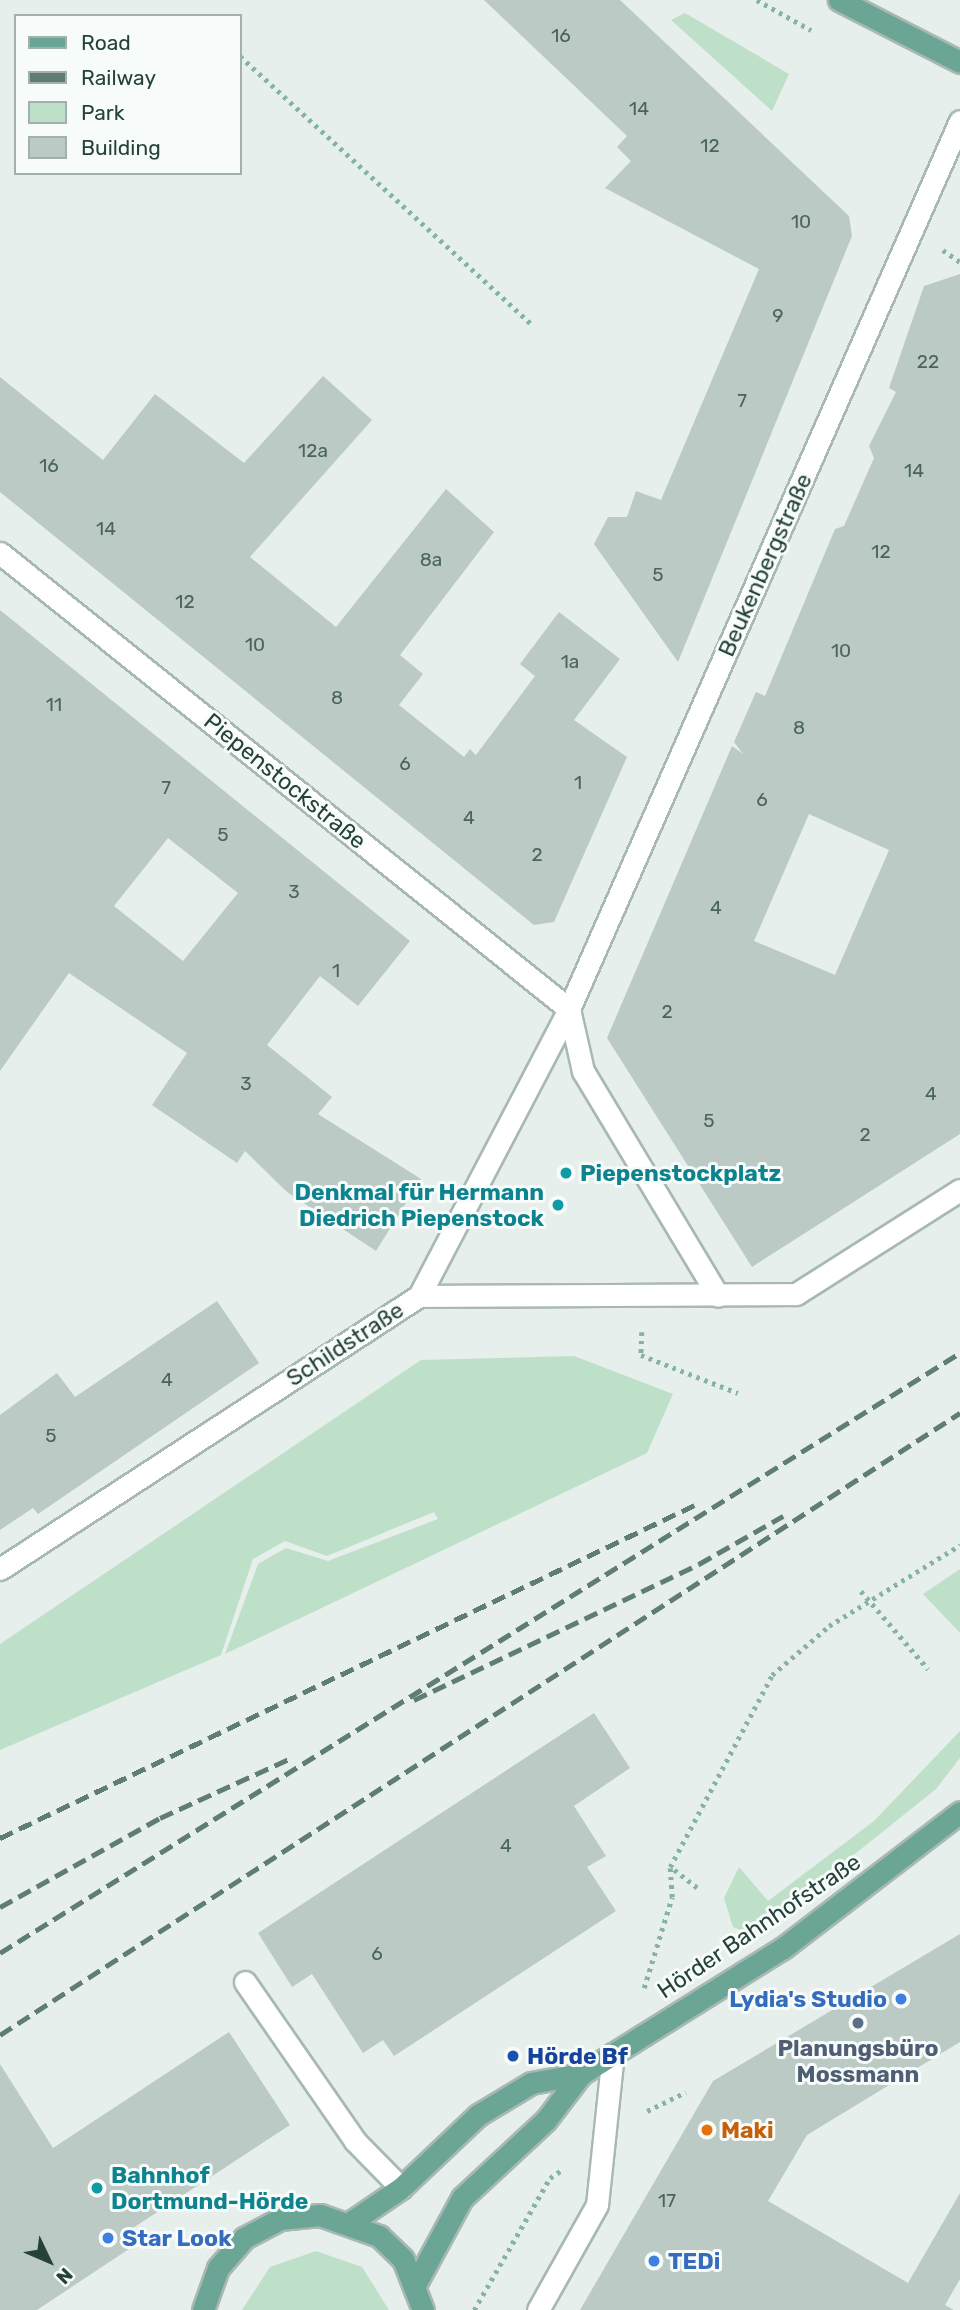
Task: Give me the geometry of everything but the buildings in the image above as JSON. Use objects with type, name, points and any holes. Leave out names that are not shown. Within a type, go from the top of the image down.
[{"type":"main road","points":[[839,0],[960,62]]},
{"type":"main road","name":"Hörder Bahnhofstraße","points":[[416,2283],[461,2198],[546,2120],[581,2074],[858,1896],[960,1812]]},
{"type":"main road","name":"Hörder Bahnhofstraße","points":[[351,2222],[401,2188],[475,2117],[531,2083],[581,2074]]},
{"type":"main road","points":[[200,2308],[224,2260],[261,2227],[300,2216],[351,2222],[379,2236],[416,2283],[424,2310]]},
{"type":"street","name":"Beukenbergstraße","points":[[569,1009],[960,121]]},
{"type":"street","name":"Piepenstockstraße","points":[[0,554],[569,1009]]},
{"type":"street","points":[[569,1009],[583,1071],[718,1296]]},
{"type":"street","name":"Schildstraße","points":[[0,1569],[419,1296],[569,1009]]},
{"type":"street","points":[[419,1296],[796,1294],[960,1190]]},
{"type":"street","points":[[245,1982],[355,2141],[401,2188]]},
{"type":"street","points":[[538,2310],[597,2205],[613,2054]]},
{"type":"path","points":[[242,58],[533,325]]},
{"type":"path","points":[[643,1296],[641,1355],[738,1393]]},
{"type":"path","points":[[641,1997],[672,1897],[670,1867],[772,1675],[794,1652],[869,1601],[960,1545]]},
{"type":"path","points":[[861,1591],[928,1669]]},
{"type":"path","points":[[670,1867],[697,1888]]},
{"type":"green space","points":[[685,13],[789,74],[772,111],[671,20]]},
{"type":"green space","points":[[574,1356],[673,1394],[647,1453],[225,1654],[258,1564],[286,1548],[328,1561],[438,1519],[434,1512],[327,1556],[285,1541],[253,1559],[221,1655],[0,1750],[0,1644],[421,1360]]},
{"type":"green space","points":[[960,1569],[960,1633],[923,1594]]},
{"type":"green space","points":[[960,1731],[960,1758],[936,1789],[754,1935],[733,1927],[724,1898],[739,1867],[768,1901],[874,1821]]},
{"type":"green space","points":[[316,2251],[362,2267],[389,2310],[242,2310],[270,2267]]},
{"type":"railway","points":[[0,1953],[960,1353]]},
{"type":"railway","points":[[0,2035],[960,1413]]},
{"type":"railway","points":[[0,1838],[701,1502]]},
{"type":"railway","points":[[414,1700],[699,1564],[783,1516]]},
{"type":"railway","points":[[0,1907],[160,1818],[293,1757]]},
{"type":"place","name":"Piepenstockplatz","points":[[566,1173]]},
{"type":"place","name":"Denkmal für Hermann Diedrich Piepenstock","points":[[558,1205]]},
{"type":"place","name":"Lydia's Studio","points":[[901,1999]]},
{"type":"place","name":"Planungsbüro Mossmann","points":[[858,2023]]},
{"type":"place","name":"Hörde Bf","points":[[513,2056]]},
{"type":"place","name":"Maki","points":[[707,2130]]},
{"type":"place","name":"Bahnhof Dortmund-Hörde","points":[[97,2188]]},
{"type":"place","name":"Star Look","points":[[108,2238]]},
{"type":"place","name":"TEDi","points":[[654,2261]]}]
